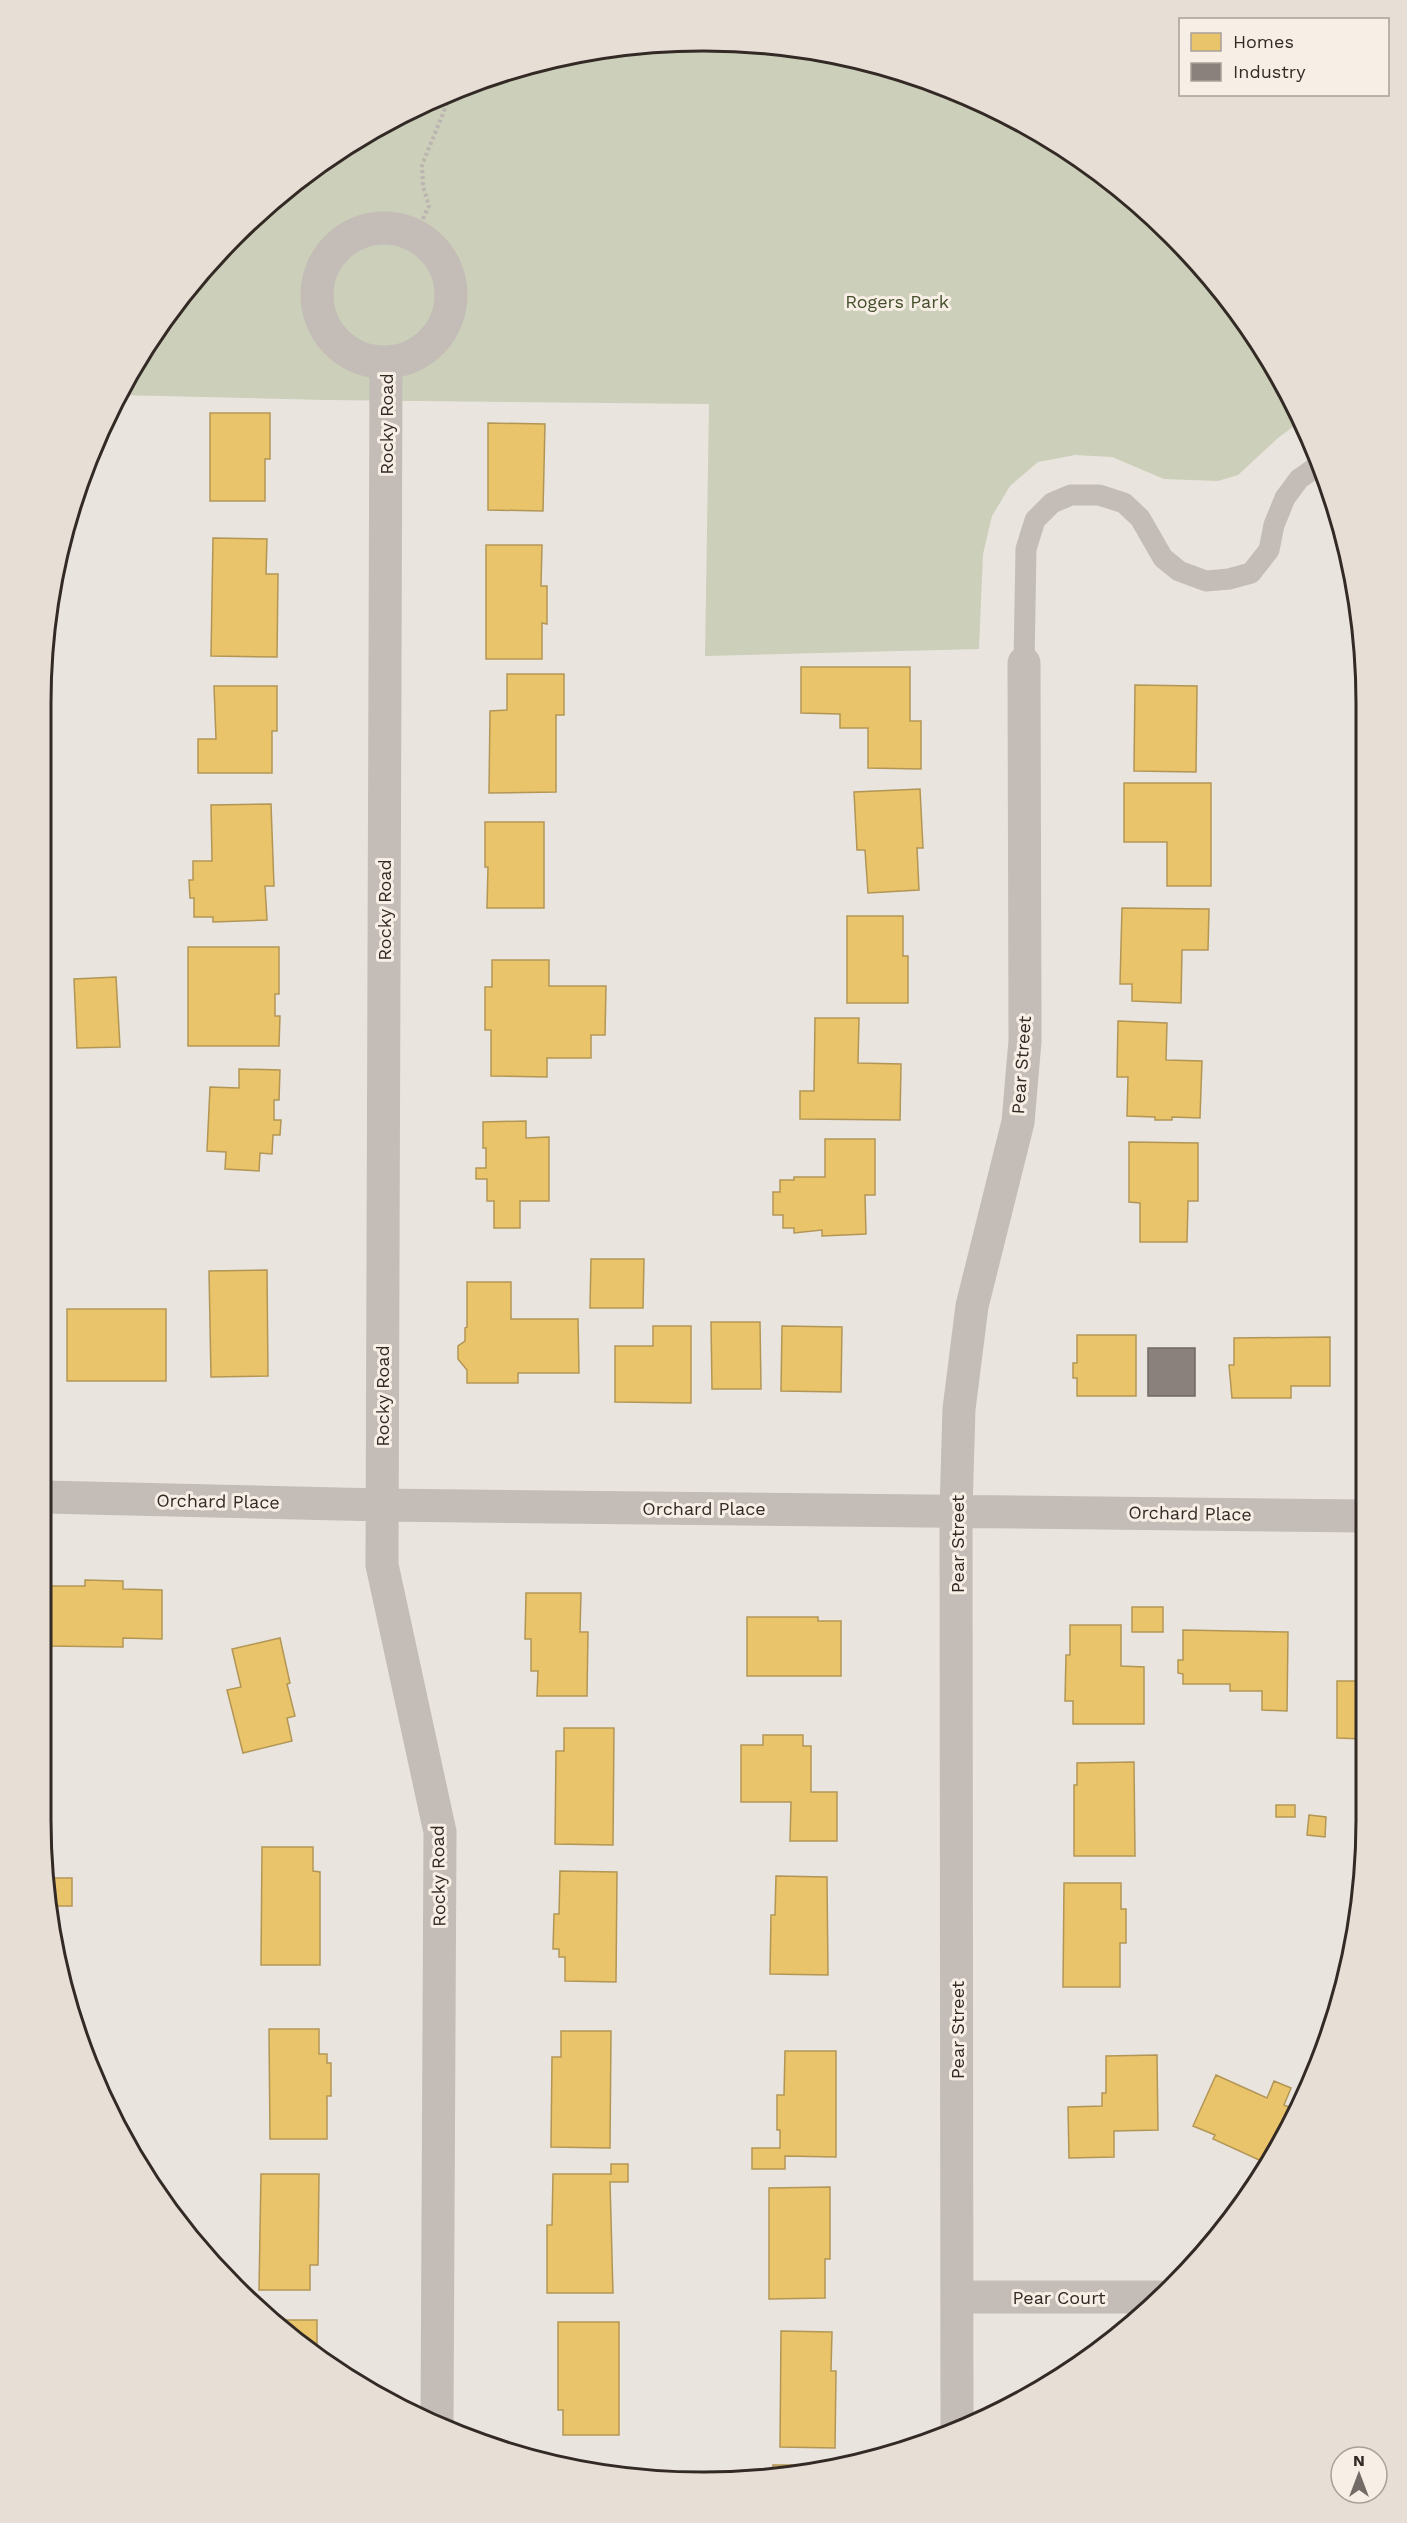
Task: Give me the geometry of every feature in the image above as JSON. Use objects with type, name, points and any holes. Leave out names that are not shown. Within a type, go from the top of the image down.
[{"type":"street","name":"Rocky Road","points":[[380,227],[415,235],[436,252],[447,271],[452,291],[449,312],[440,331],[426,347],[408,358],[386,362],[366,360],[347,351],[331,337],[321,318],[316,298],[319,277],[327,258],[341,242],[359,232],[380,227]]},
{"type":"street","name":"Rocky Road","points":[[386,362],[382,1565],[440,1832],[437,2415]]},
{"type":"street","name":"Pear Street","points":[[957,2420],[956,1510],[959,1409],[972,1306],[1018,1122],[1025,1041],[1024,663]]},
{"type":"street","name":"Orchard Place","points":[[51,1497],[382,1505],[1356,1516]]},
{"type":"street","name":"Pear Court","points":[[958,2297],[1148,2297]]},
{"type":"lane","points":[[1024,663],[1026,549],[1035,520],[1052,503],[1071,495],[1099,495],[1124,503],[1140,518],[1163,558],[1179,571],[1206,581],[1229,579],[1251,573],[1269,550],[1274,525],[1285,498],[1299,478],[1312,470]]},
{"type":"path","points":[[415,235],[429,206],[423,186],[422,165],[447,104]]},
{"type":"green space","name":"Rogers Park","points":[[661,52],[746,52],[831,64],[872,73],[913,86],[992,118],[1066,161],[1134,213],[1194,273],[1246,341],[1269,377],[1294,426],[1238,475],[1218,481],[1164,479],[1112,457],[1075,455],[1038,462],[1010,486],[992,516],[983,554],[979,649],[705,656],[709,404],[325,400],[128,395],[161,341],[186,306],[242,242],[306,186],[377,138],[454,101],[535,73],[618,57]]},
{"type":"building: Homes","points":[[210,413],[270,413],[270,459],[265,459],[265,501],[210,501]]},
{"type":"building: Homes","points":[[488,423],[545,424],[543,511],[488,510]]},
{"type":"building: Homes","points":[[213,538],[267,539],[266,574],[278,574],[277,657],[211,656]]},
{"type":"building: Homes","points":[[486,545],[542,545],[541,586],[547,586],[547,624],[542,623],[542,659],[486,659]]},
{"type":"building: Homes","points":[[801,667],[910,667],[910,721],[921,721],[921,769],[868,768],[868,728],[840,728],[840,714],[801,713]]},
{"type":"building: Homes","points":[[507,674],[564,674],[564,715],[556,715],[556,792],[489,793],[490,711],[507,710]]},
{"type":"building: Homes","points":[[1135,685],[1197,686],[1196,772],[1134,771]]},
{"type":"building: Homes","points":[[214,686],[277,686],[277,731],[272,731],[272,773],[198,773],[198,739],[216,739]]},
{"type":"building: Homes","points":[[1124,783],[1211,783],[1211,886],[1167,886],[1167,842],[1124,842]]},
{"type":"building: Homes","points":[[920,789],[923,848],[917,848],[919,890],[868,893],[865,850],[857,850],[854,792]]},
{"type":"building: Homes","points":[[271,804],[274,886],[265,886],[267,920],[213,922],[213,917],[194,917],[194,898],[190,898],[189,880],[193,880],[193,861],[212,861],[211,805]]},
{"type":"building: Homes","points":[[485,822],[544,822],[544,908],[487,908],[488,867],[485,867]]},
{"type":"building: Homes","points":[[1122,908],[1209,909],[1208,950],[1182,950],[1181,1003],[1132,1001],[1132,984],[1120,984]]},
{"type":"building: Homes","points":[[847,916],[903,916],[903,956],[908,956],[908,1003],[847,1003]]},
{"type":"building: Homes","points":[[188,947],[279,947],[279,994],[275,994],[275,1016],[280,1016],[279,1046],[188,1046]]},
{"type":"building: Homes","points":[[492,960],[549,960],[549,986],[606,986],[605,1035],[591,1035],[591,1058],[547,1058],[547,1077],[491,1076],[491,1030],[485,1030],[485,987],[492,987]]},
{"type":"building: Homes","points":[[116,977],[120,1047],[77,1048],[74,979]]},
{"type":"building: Homes","points":[[815,1018],[859,1018],[858,1063],[901,1064],[900,1120],[800,1119],[800,1091],[814,1091]]},
{"type":"building: Homes","points":[[1118,1021],[1167,1023],[1166,1060],[1202,1061],[1200,1118],[1172,1117],[1172,1120],[1155,1120],[1155,1117],[1127,1116],[1128,1077],[1117,1077]]},
{"type":"building: Homes","points":[[239,1069],[280,1070],[279,1100],[274,1100],[274,1120],[281,1120],[280,1135],[273,1135],[272,1154],[260,1153],[259,1171],[225,1169],[226,1152],[207,1151],[210,1087],[239,1088]]},
{"type":"building: Homes","points":[[526,1121],[526,1138],[549,1137],[549,1201],[520,1201],[520,1228],[494,1228],[494,1201],[487,1201],[487,1179],[476,1179],[476,1168],[486,1168],[483,1122]]},
{"type":"building: Homes","points":[[825,1139],[875,1139],[875,1195],[865,1195],[866,1234],[822,1236],[822,1230],[794,1233],[794,1228],[783,1228],[783,1215],[773,1215],[773,1192],[780,1192],[780,1180],[794,1180],[794,1177],[825,1177]]},
{"type":"building: Homes","points":[[1129,1142],[1198,1143],[1198,1201],[1188,1201],[1187,1242],[1140,1242],[1140,1203],[1129,1202]]},
{"type":"building: Homes","points":[[591,1259],[644,1259],[643,1308],[590,1308]]},
{"type":"building: Homes","points":[[267,1270],[268,1376],[211,1377],[209,1271]]},
{"type":"building: Homes","points":[[467,1282],[511,1282],[511,1319],[578,1319],[579,1373],[518,1373],[518,1383],[467,1383],[467,1370],[458,1359],[458,1346],[465,1341],[465,1328],[467,1327]]},
{"type":"building: Homes","points":[[67,1309],[166,1309],[166,1381],[67,1381]]},
{"type":"building: Homes","points":[[711,1322],[760,1322],[761,1389],[712,1389]]},
{"type":"building: Homes","points":[[653,1326],[691,1326],[691,1403],[615,1402],[615,1346],[653,1346]]},
{"type":"building: Homes","points":[[782,1326],[842,1327],[841,1392],[781,1391]]},
{"type":"building: Homes","points":[[1077,1335],[1136,1335],[1136,1396],[1077,1396],[1077,1378],[1073,1378],[1073,1363],[1077,1363]]},
{"type":"building: Homes","points":[[1330,1337],[1330,1386],[1291,1386],[1291,1398],[1232,1398],[1229,1365],[1234,1365],[1234,1338]]},
{"type":"building: Homes","points":[[85,1580],[123,1581],[123,1589],[162,1590],[162,1639],[123,1638],[123,1647],[51,1646],[51,1586],[85,1586]]},
{"type":"building: Homes","points":[[526,1593],[581,1593],[580,1632],[588,1632],[587,1696],[537,1696],[538,1671],[531,1671],[531,1639],[525,1639]]},
{"type":"building: Homes","points":[[1132,1607],[1163,1607],[1163,1632],[1132,1632]]},
{"type":"building: Homes","points":[[747,1617],[818,1617],[818,1621],[841,1621],[841,1676],[747,1676]]},
{"type":"building: Homes","points":[[1070,1625],[1121,1625],[1121,1666],[1144,1667],[1144,1724],[1073,1724],[1073,1701],[1065,1701],[1066,1655],[1070,1655]]},
{"type":"building: Homes","points":[[1183,1630],[1288,1632],[1287,1711],[1262,1710],[1262,1691],[1230,1691],[1230,1684],[1183,1684],[1183,1674],[1178,1673],[1178,1660],[1183,1660]]},
{"type":"building: Homes","points":[[280,1638],[290,1683],[287,1684],[295,1716],[287,1718],[292,1741],[243,1753],[227,1690],[241,1687],[232,1649]]},
{"type":"building: Homes","points":[[1337,1681],[1356,1681],[1356,1739],[1337,1738]]},
{"type":"building: Homes","points":[[564,1728],[614,1728],[613,1845],[555,1844],[556,1751],[564,1751]]},
{"type":"building: Homes","points":[[763,1735],[803,1735],[803,1746],[811,1746],[811,1792],[837,1792],[837,1841],[790,1841],[791,1802],[741,1802],[741,1745],[763,1745]]},
{"type":"building: Homes","points":[[1134,1762],[1135,1856],[1074,1856],[1074,1785],[1077,1785],[1077,1763]]},
{"type":"building: Homes","points":[[1276,1805],[1295,1805],[1295,1817],[1276,1817]]},
{"type":"building: Homes","points":[[1309,1815],[1326,1817],[1325,1837],[1307,1835]]},
{"type":"building: Homes","points":[[262,1847],[313,1847],[313,1871],[320,1872],[320,1965],[261,1965]]},
{"type":"building: Homes","points":[[560,1871],[617,1872],[616,1982],[565,1981],[565,1957],[559,1957],[559,1949],[553,1949],[554,1914],[559,1914]]},
{"type":"building: Homes","points":[[776,1876],[827,1877],[828,1975],[770,1974],[771,1915],[775,1915]]},
{"type":"building: Homes","points":[[54,1878],[72,1878],[72,1906],[57,1906]]},
{"type":"building: Homes","points":[[1064,1883],[1121,1883],[1121,1909],[1126,1909],[1126,1943],[1120,1943],[1120,1987],[1063,1987]]},
{"type":"building: Homes","points":[[269,2029],[319,2029],[319,2054],[327,2054],[327,2063],[331,2063],[331,2096],[327,2096],[327,2139],[270,2139]]},
{"type":"building: Homes","points":[[561,2031],[611,2031],[610,2148],[551,2147],[552,2057],[561,2057]]},
{"type":"building: Homes","points":[[785,2051],[836,2051],[836,2157],[785,2156],[785,2169],[752,2169],[752,2148],[780,2148],[780,2130],[777,2130],[777,2095],[784,2095]]},
{"type":"building: Homes","points":[[1157,2055],[1158,2130],[1114,2131],[1114,2157],[1069,2158],[1068,2107],[1102,2106],[1102,2093],[1106,2093],[1106,2056]]},
{"type":"building: Homes","points":[[1216,2075],[1267,2098],[1274,2081],[1291,2088],[1284,2105],[1289,2107],[1260,2160],[1213,2139],[1215,2135],[1193,2126]]},
{"type":"building: Homes","points":[[611,2164],[628,2164],[628,2182],[610,2182],[613,2293],[547,2293],[547,2225],[552,2225],[553,2174],[611,2174]]},
{"type":"building: Homes","points":[[261,2174],[319,2174],[318,2265],[310,2265],[310,2290],[259,2290]]},
{"type":"building: Homes","points":[[830,2187],[830,2259],[825,2259],[825,2298],[769,2299],[769,2188]]},
{"type":"building: Homes","points":[[285,2320],[317,2320],[317,2345]]},
{"type":"building: Homes","points":[[558,2322],[619,2322],[619,2435],[563,2435],[563,2410],[558,2410]]},
{"type":"building: Homes","points":[[781,2331],[832,2332],[831,2371],[836,2371],[835,2448],[780,2447]]},
{"type":"building: Homes","points":[[773,2465],[795,2465],[789,2466],[773,2468]]},
{"type":"building: Industry","points":[[1148,1348],[1195,1348],[1195,1396],[1148,1396]]}]
